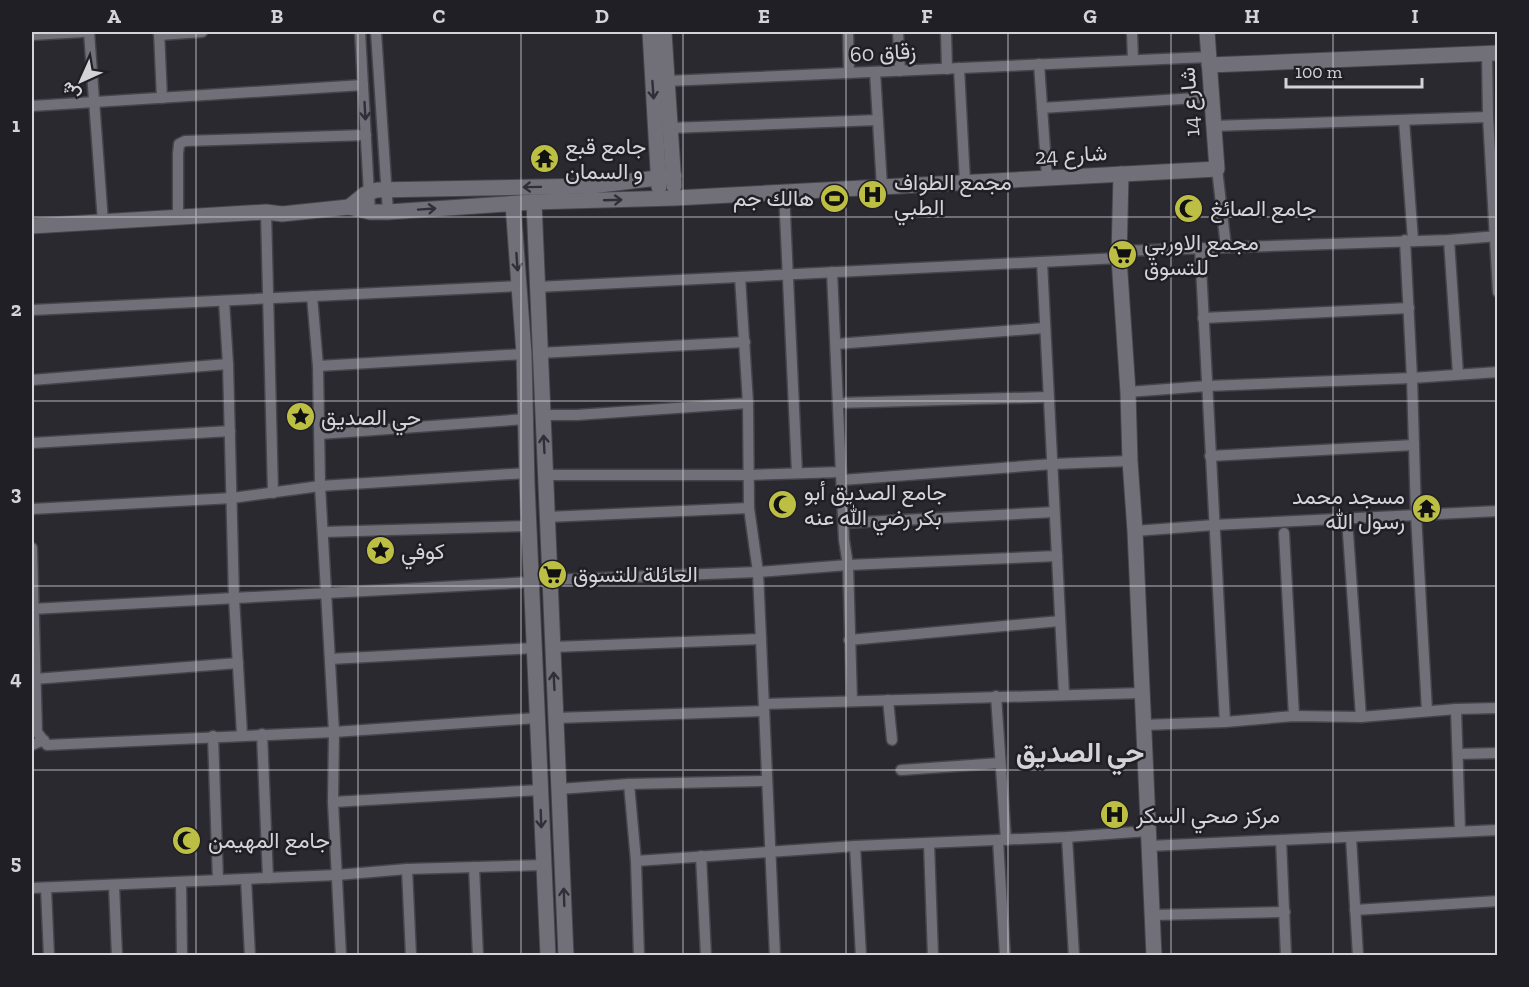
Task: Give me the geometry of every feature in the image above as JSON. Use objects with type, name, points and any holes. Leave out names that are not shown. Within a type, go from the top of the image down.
[{"type":"street","points":[[32,35],[83,32]]},
{"type":"street","points":[[89,32],[103,222]]},
{"type":"street","points":[[162,98],[159,33],[202,32]]},
{"type":"street","points":[[360,32],[370,212]]},
{"type":"street","points":[[376,32],[388,212]]},
{"type":"street","points":[[650,32],[666,177],[675,198]]},
{"type":"street","points":[[658,199],[666,177],[670,128],[664,32]]},
{"type":"street","points":[[848,32],[849,73]]},
{"type":"street","points":[[898,32],[900,71]]},
{"type":"street","points":[[946,32],[947,69]]},
{"type":"street","points":[[1132,32],[1133,60]]},
{"type":"street","name":"شارع 14","points":[[1207,32],[1217,169]]},
{"type":"street","points":[[1208,61],[1492,53],[1488,117],[1493,130],[1497,292]]},
{"type":"street","name":"زقاق 60","points":[[667,81],[1133,60],[1208,61]]},
{"type":"street","points":[[1039,64],[1047,178]]},
{"type":"street","points":[[958,68],[965,183]]},
{"type":"street","points":[[875,72],[882,187]]},
{"type":"street","points":[[32,106],[363,85]]},
{"type":"street","points":[[1042,108],[1211,97]]},
{"type":"street","points":[[1213,126],[1488,117]]},
{"type":"street","points":[[670,128],[878,120]]},
{"type":"street","points":[[1404,120],[1416,515],[1427,711]]},
{"type":"street","points":[[178,218],[178,154],[179,144],[185,141],[366,135]]},
{"type":"street","points":[[1217,169],[1226,247]]},
{"type":"street","name":"شارع 24","points":[[349,207],[370,212],[388,212],[534,202],[658,199],[1217,169]]},
{"type":"street","points":[[1121,174],[1119,255],[1136,531],[1154,956]]},
{"type":"street","points":[[32,226],[266,212],[282,214],[349,207],[369,191],[386,189],[591,186],[666,177]]},
{"type":"street","points":[[784,192],[797,473]]},
{"type":"street","points":[[534,202],[566,956]]},
{"type":"street","points":[[513,204],[524,354],[531,582],[548,956]]},
{"type":"street","points":[[266,212],[273,493]]},
{"type":"street","points":[[514,232],[535,230]]},
{"type":"street","points":[[537,287],[1042,262],[1200,248],[1449,240],[1496,236]]},
{"type":"street","points":[[1449,240],[1458,374]]},
{"type":"street","points":[[1200,248],[1225,722]]},
{"type":"street","points":[[1042,262],[1064,694]]},
{"type":"street","points":[[832,272],[843,523],[848,565],[852,701]]},
{"type":"street","points":[[740,277],[748,403],[749,508],[758,572],[775,956]]},
{"type":"street","points":[[32,310],[518,286]]},
{"type":"street","points":[[312,296],[318,366],[320,486],[334,732],[333,802],[341,956]]},
{"type":"street","points":[[224,301],[228,364],[234,598],[242,734]]},
{"type":"street","points":[[1203,318],[1409,308]]},
{"type":"street","points":[[836,344],[1044,328]]},
{"type":"street","points":[[540,353],[745,342]]},
{"type":"street","points":[[318,366],[524,354]]},
{"type":"street","points":[[32,380],[228,364]]},
{"type":"street","points":[[1128,392],[1497,372],[1497,381]]},
{"type":"street","points":[[838,403],[1048,397]]},
{"type":"street","points":[[543,415],[578,415],[748,403]]},
{"type":"street","points":[[320,434],[526,418]]},
{"type":"street","points":[[32,443],[230,431]]},
{"type":"street","points":[[1210,456],[1414,445]]},
{"type":"street","points":[[545,475],[797,473],[842,476],[1130,461]]},
{"type":"street","points":[[32,509],[232,498],[320,486],[527,473]]},
{"type":"street","points":[[547,518],[749,508]]},
{"type":"street","points":[[1136,531],[1497,511]]},
{"type":"street","points":[[843,523],[1054,512]]},
{"type":"street","points":[[1347,519],[1361,717]]},
{"type":"street","points":[[323,532],[529,526]]},
{"type":"street","points":[[1284,533],[1294,716]]},
{"type":"street","points":[[32,548],[37,732],[47,745],[242,734],[334,732],[537,718]]},
{"type":"street","points":[[530,555],[549,555]]},
{"type":"street","points":[[550,580],[758,572],[848,565],[1057,556]]},
{"type":"street","points":[[33,609],[531,582]]},
{"type":"street","points":[[849,640],[1060,621]]},
{"type":"street","points":[[553,647],[761,639]]},
{"type":"street","points":[[330,659],[534,648]]},
{"type":"street","points":[[35,679],[238,663]]},
{"type":"street","points":[[556,718],[764,708],[852,701],[1142,693]]},
{"type":"street","points":[[996,696],[1005,956]]},
{"type":"street","points":[[888,700],[892,740]]},
{"type":"street","points":[[1144,725],[1225,722],[1294,716],[1361,717],[1497,708]]},
{"type":"street","points":[[1456,709],[1460,831]]},
{"type":"street","points":[[262,734],[268,878]]},
{"type":"street","points":[[213,736],[218,880]]},
{"type":"street","points":[[32,745],[44,740]]},
{"type":"street","points":[[1458,754],[1497,753]]},
{"type":"street","points":[[902,770],[1000,763]]},
{"type":"street","points":[[559,789],[629,784],[767,781]]},
{"type":"street","points":[[629,784],[636,861],[639,956]]},
{"type":"street","points":[[333,802],[540,790]]},
{"type":"street","points":[[636,861],[855,846],[1067,837],[1281,840],[1497,831]]},
{"type":"street","points":[[1067,837],[1074,956]]},
{"type":"street","points":[[1351,837],[1358,956]]},
{"type":"street","points":[[1281,840],[1286,956]]},
{"type":"street","points":[[929,844],[933,956]]},
{"type":"street","points":[[855,846],[861,956]]},
{"type":"street","points":[[701,856],[706,956]]},
{"type":"street","points":[[32,888],[337,875],[407,869],[543,865]]},
{"type":"street","points":[[474,867],[478,956]]},
{"type":"street","points":[[407,869],[411,956]]},
{"type":"street","points":[[246,879],[250,956]]},
{"type":"street","points":[[181,882],[182,956]]},
{"type":"street","points":[[114,886],[117,956]]},
{"type":"street","points":[[46,888],[49,956]]},
{"type":"street","points":[[1355,910],[1497,901]]},
{"type":"street","points":[[1152,915],[1285,912]]},
{"type":"place","name":"جامع قبع و السمان","points":[[544,159]]},
{"type":"place","name":"مجمع الطواف الطبي","points":[[873,195]]},
{"type":"place","name":"هالك جم","points":[[835,198]]},
{"type":"place","name":"جامع الصائغ","points":[[1189,208]]},
{"type":"place","name":"مجمع الاوربي للتسوق","points":[[1123,255]]},
{"type":"place","name":"حي الصديق","points":[[300,417]]},
{"type":"place","name":"جامع الصديق أبو بكر رضي الله عنه","points":[[783,505]]},
{"type":"place","name":"مسجد محمد رسول الله","points":[[1426,509]]},
{"type":"place","name":"كوفي","points":[[380,551]]},
{"type":"place","name":"العائلة للتسوق","points":[[552,574]]},
{"type":"place","name":"مركز صحي السكر","points":[[1115,815]]},
{"type":"place","name":"جامع المهيمن","points":[[187,840]]},
{"type":"district","name":"حي الصديق","points":[[1080,752]]}]
